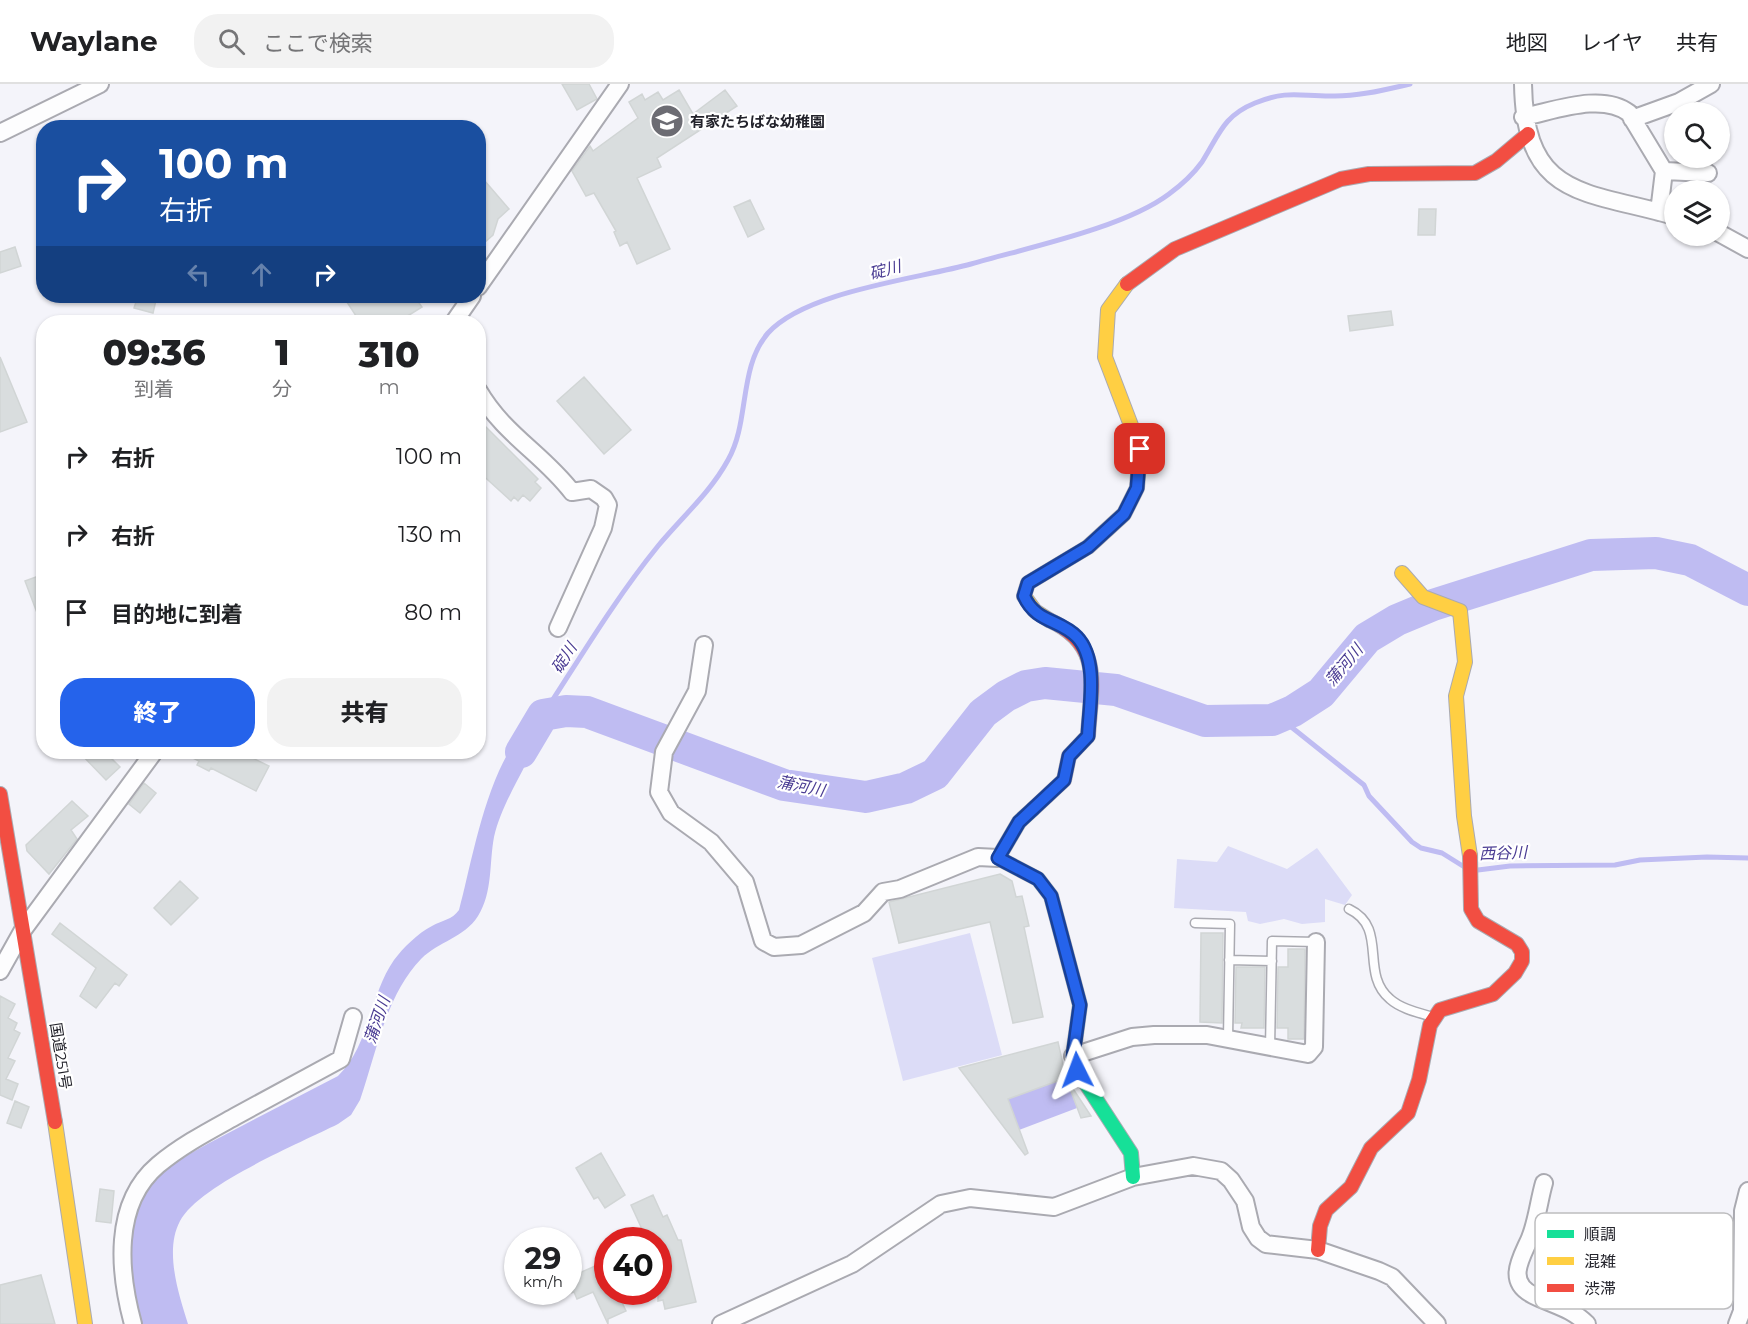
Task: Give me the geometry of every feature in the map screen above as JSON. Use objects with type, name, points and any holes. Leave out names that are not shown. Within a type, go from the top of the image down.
[{"type":"main road","points":[[1133,1177],[1131,1153],[1077,1070],[1073,1056],[1080,1005],[1051,896],[1038,879],[998,858],[1019,822],[1064,780],[1069,756],[1088,736],[1090,672],[1085,652],[1077,637],[1029,609],[1024,596],[1028,583],[1088,547],[1124,514],[1137,488],[1140,449],[1105,357],[1108,310],[1128,283],[1175,249],[1341,179],[1369,174],[1475,173],[1496,160],[1528,134]]},
{"type":"main road","points":[[1318,1250],[1320,1226],[1326,1210],[1351,1187],[1371,1148],[1408,1113],[1419,1080],[1434,1018],[1450,1006],[1493,994],[1515,974],[1522,961],[1522,952],[1517,944],[1478,921],[1471,909],[1471,868],[1464,816],[1456,696],[1465,662],[1460,611],[1423,597],[1402,573]]},
{"type":"main road","name":"国道251号","points":[[0,794],[85,1324]]},
{"type":"street","points":[[0,133],[100,84]]},
{"type":"street","points":[[486,275],[620,84]]},
{"type":"street","points":[[1523,84],[1524,117],[1528,134],[1538,161],[1556,178],[1582,192],[1664,213]]},
{"type":"street","points":[[1632,119],[1678,102],[1711,84]]},
{"type":"street","points":[[1524,117],[1590,104],[1610,104],[1620,107],[1632,119],[1664,171],[1665,180]]},
{"type":"street","points":[[1664,171],[1708,173]]},
{"type":"street","points":[[1730,239],[1748,249]]},
{"type":"street","points":[[486,401],[507,430],[554,471],[572,492],[591,489],[604,498],[608,505],[603,528],[558,628]]},
{"type":"street","points":[[704,645],[697,691],[664,752],[659,792],[671,813],[711,842],[745,882],[763,941],[774,947],[801,945],[864,912],[884,892],[900,889],[978,857],[998,858]]},
{"type":"street","points":[[0,971],[23,930],[149,759]]},
{"type":"street","points":[[1073,1056],[1132,1037],[1196,1035],[1228,1038],[1301,1055],[1308,1054],[1314,1047],[1316,942]]},
{"type":"street","points":[[134,1324],[124,1292],[122,1239],[128,1213],[141,1186],[156,1166],[195,1138],[341,1059],[353,1017]]},
{"type":"street","points":[[721,1324],[852,1264],[941,1204],[970,1198],[1054,1207],[1133,1177],[1193,1166],[1221,1172],[1239,1189],[1245,1201],[1251,1227],[1258,1238],[1279,1247],[1318,1250],[1392,1277],[1421,1317],[1437,1324]]},
{"type":"street","points":[[1537,1213],[1544,1183]]},
{"type":"street","points":[[1737,1324],[1742,1311],[1743,1210],[1748,1191]]},
{"type":"street","points":[[1535,1220],[1531,1237],[1519,1257],[1519,1278],[1535,1295]]},
{"type":"street","points":[[1566,1309],[1587,1324]]},
{"type":"lane","points":[[1349,909],[1367,921],[1371,932],[1375,971],[1383,992],[1399,1005],[1434,1018]]},
{"type":"lane","points":[[1195,923],[1230,924],[1228,1038]]},
{"type":"lane","points":[[1270,1048],[1272,940],[1316,942]]},
{"type":"lane","points":[[1229,960],[1272,961]]},
{"type":"shaded area","points":[[1228,846],[1287,869],[1317,848],[1352,895],[1345,905],[1325,899],[1325,922],[1302,924],[1284,919],[1260,924],[1248,921],[1246,912],[1174,908],[1177,859],[1217,862]]},
{"type":"shaded area","points":[[970,933],[1002,1055],[903,1081],[872,958]]},
{"type":"water","points":[[543,715],[534,746],[505,805],[494,837],[488,887],[483,907],[466,929],[428,953],[409,974],[383,1026],[360,1100],[351,1115],[338,1124],[251,1166],[207,1193],[191,1207],[180,1221],[173,1246],[175,1273],[188,1324],[142,1324],[132,1284],[130,1243],[133,1222],[150,1186],[182,1159],[338,1076],[349,1064],[363,1035],[379,989],[394,960],[421,933],[450,918],[459,910],[478,832],[497,775],[510,750],[525,730]]},
{"type":"water","points":[[1066,1077],[1077,1108],[1019,1130],[1008,1099]]},
{"type":"building","points":[[562,84],[589,84],[597,99],[577,110]]},
{"type":"building","points":[[679,90],[693,114],[725,90],[737,106],[657,158],[661,167],[637,178],[670,249],[637,264],[627,242],[620,246],[614,232],[616,231],[594,193],[586,196],[572,171],[590,146],[593,151],[638,118],[629,102],[642,94],[645,100],[658,92],[663,100]]},
{"type":"building","points":[[486,182],[509,209],[498,219],[493,235],[486,241]]},
{"type":"building","points":[[750,200],[764,229],[748,237],[734,207]]},
{"type":"building","points":[[1419,209],[1436,209],[1435,235],[1418,235]]},
{"type":"building","points":[[15,247],[21,266],[0,273],[0,252]]},
{"type":"building","points":[[136,303],[155,303],[153,313],[134,308]]},
{"type":"building","points":[[348,303],[419,303],[422,307],[409,315],[355,315]]},
{"type":"building","points":[[1391,311],[1393,325],[1350,331],[1348,316]]},
{"type":"building","points":[[0,357],[27,422],[0,432]]},
{"type":"building","points":[[584,377],[631,430],[604,454],[557,401]]},
{"type":"building","points":[[486,427],[538,479],[535,482],[541,488],[530,501],[523,495],[518,501],[514,497],[511,501],[486,478]]},
{"type":"building","points":[[36,577],[36,610],[25,581]]},
{"type":"building","points":[[86,759],[112,759],[120,767],[106,780]]},
{"type":"building","points":[[195,759],[254,759],[269,766],[256,791],[211,768],[209,771],[197,765],[199,761]]},
{"type":"building","points":[[144,783],[156,793],[140,813],[129,804]]},
{"type":"building","points":[[72,801],[88,816],[71,830],[77,839],[49,874],[27,851],[26,845]]},
{"type":"building","points":[[1000,874],[1012,881],[1016,897],[1022,896],[1029,926],[1024,927],[1043,1017],[1013,1023],[990,922],[899,943],[889,902]]},
{"type":"building","points":[[180,881],[198,898],[171,925],[154,908]]},
{"type":"building","points":[[60,923],[127,975],[119,986],[115,983],[96,1008],[80,996],[96,968],[52,934]]},
{"type":"building","points":[[1201,933],[1223,933],[1222,1023],[1200,1022]]},
{"type":"building","points":[[1288,949],[1305,949],[1304,1039],[1288,1039],[1288,1028],[1277,1028],[1278,967],[1288,967]]},
{"type":"building","points":[[1236,967],[1265,967],[1264,1028],[1241,1028],[1242,1023],[1235,1023]]},
{"type":"building","points":[[0,996],[15,1004],[8,1018],[17,1023],[14,1030],[20,1033],[8,1058],[15,1061],[6,1079],[18,1084],[12,1100],[0,1095]]},
{"type":"building","points":[[1058,1042],[1066,1078],[1008,1099],[1028,1153],[1025,1155],[959,1068]]},
{"type":"building","points":[[1066,1078],[1091,1116],[1081,1118]]},
{"type":"building","points":[[15,1101],[29,1107],[21,1128],[7,1123]]},
{"type":"building","points":[[601,1153],[625,1195],[605,1208],[598,1197],[594,1199],[576,1168]]},
{"type":"building","points":[[100,1189],[114,1191],[111,1223],[96,1221]]},
{"type":"building","points":[[653,1195],[663,1217],[667,1215],[678,1240],[681,1240],[696,1302],[665,1309],[664,1305],[672,1305],[672,1227],[641,1227],[631,1205]]},
{"type":"building","points":[[594,1267],[594,1294],[593,1292],[582,1297],[582,1272]]},
{"type":"building","points":[[41,1275],[55,1324],[0,1324],[0,1285]]},
{"type":"building","points":[[599,1305],[623,1305],[626,1311],[608,1319],[608,1324]]},
{"type":"waterway","name":"碇川","points":[[543,715],[627,587],[658,546],[721,472],[735,445],[752,362],[768,333],[785,319],[808,307],[864,288],[971,264],[1046,244],[1127,217],[1150,206],[1182,183],[1202,162],[1229,120],[1244,108],[1255,103],[1276,96],[1350,95],[1410,84]]},
{"type":"waterway","name":"蒲河川","points":[[521,752],[543,715],[566,711],[587,712],[784,785],[866,797],[906,788],[935,774],[983,713],[1006,696],[1026,686],[1045,683],[1116,690],[1205,721],[1272,720],[1293,711],[1321,693],[1367,638],[1397,620],[1433,605],[1591,555],[1656,553],[1690,560],[1748,590]]},
{"type":"waterway","name":"西谷川","points":[[1280,718],[1364,785],[1369,796],[1412,842],[1421,848],[1442,853],[1466,868]]},
{"type":"waterway","name":"西谷川","points":[[1478,870],[1510,866],[1615,865],[1640,860],[1707,857],[1748,858]]},
{"type":"traffic: fast","points":[[1033,809],[1019,822],[998,858],[1038,879],[1051,896],[1080,1005],[1073,1056],[1077,1070],[1131,1153],[1133,1177]]},
{"type":"traffic: slow","points":[[1049,620],[1035,611],[1024,596],[1028,583],[1088,547],[1124,514],[1137,488],[1140,449],[1105,357],[1108,310],[1127,284]]},
{"type":"traffic: slow","points":[[1402,573],[1423,597],[1460,611],[1465,662],[1456,696],[1464,816],[1470,856]]},
{"type":"traffic: slow","points":[[55,1122],[85,1324]]},
{"type":"traffic: jam","points":[[1127,284],[1175,249],[1341,179],[1369,174],[1475,173],[1496,161],[1528,134]]},
{"type":"traffic: jam","points":[[1033,809],[1064,780],[1069,756],[1088,736],[1091,683],[1086,654],[1079,642],[1067,630],[1049,620]]},
{"type":"traffic: jam","points":[[0,794],[55,1122]]},
{"type":"traffic: jam","points":[[1318,1250],[1320,1226],[1326,1210],[1351,1187],[1371,1148],[1408,1113],[1419,1080],[1430,1025],[1440,1010],[1493,994],[1515,973],[1522,961],[1522,952],[1517,944],[1478,921],[1471,909],[1470,856]]},
{"type":"place","name":"有家たちばな幼稚園","points":[[667,121]]},
{"type":"route","points":[[1077,1070],[1073,1056],[1080,1005],[1051,896],[1038,879],[998,858],[1019,822],[1052,794],[1064,780],[1069,756],[1088,736],[1090,672],[1085,652],[1077,637],[1029,609],[1024,596],[1028,583],[1088,547],[1124,514],[1137,488],[1140,449]]}]
